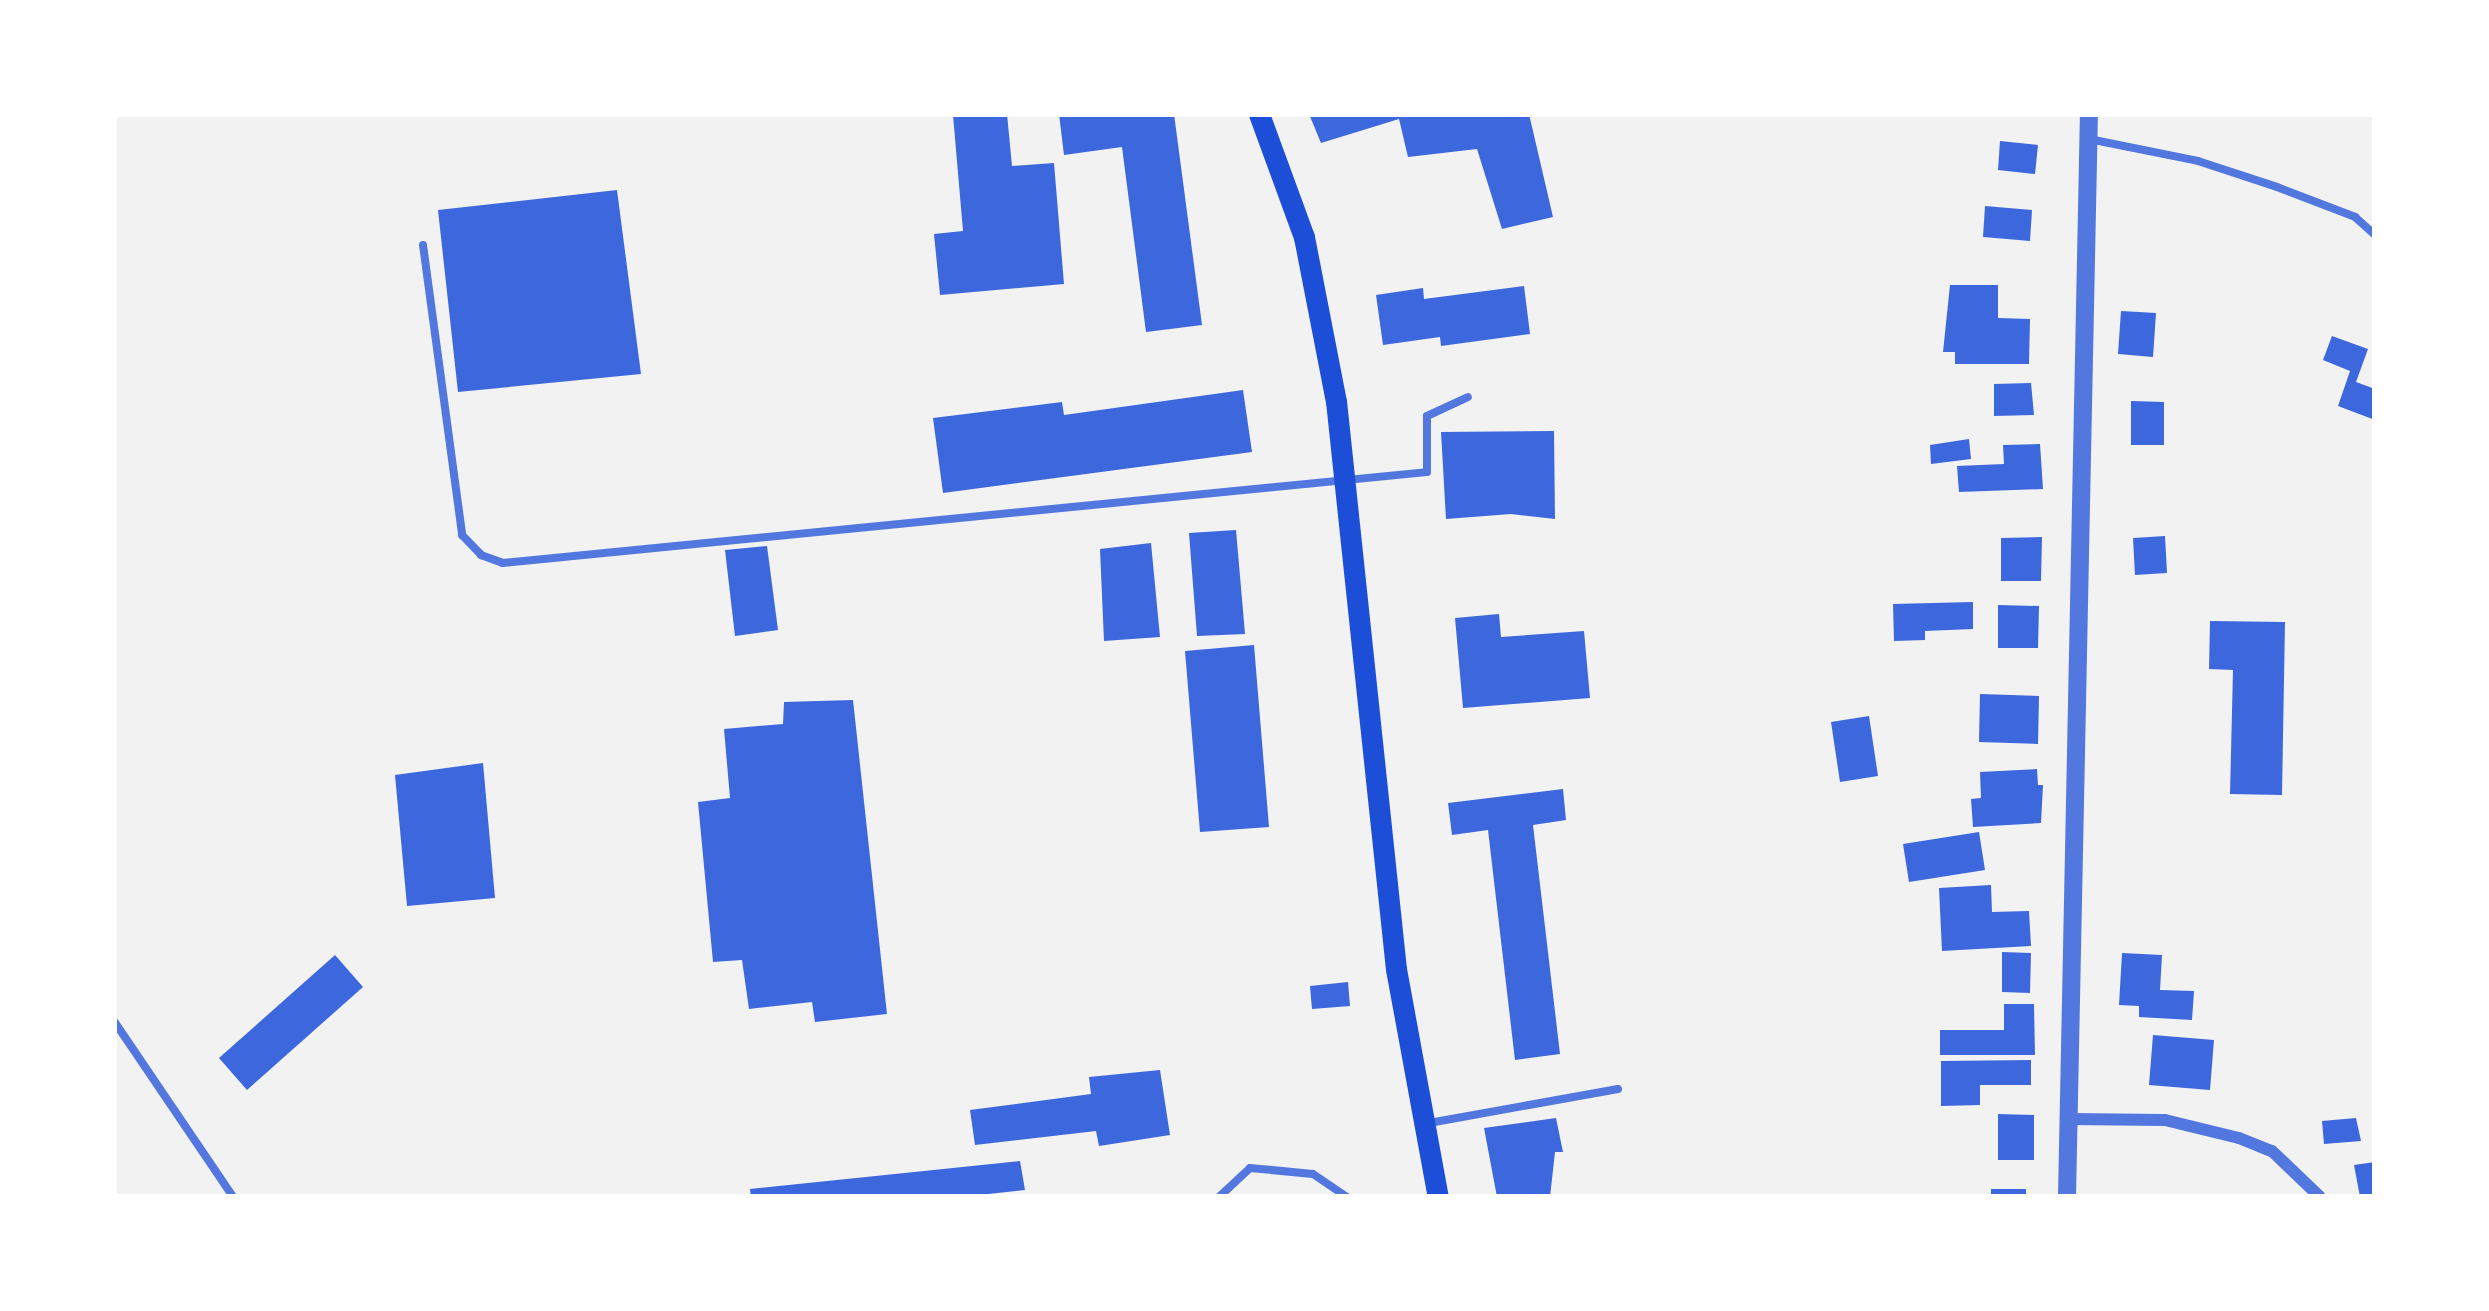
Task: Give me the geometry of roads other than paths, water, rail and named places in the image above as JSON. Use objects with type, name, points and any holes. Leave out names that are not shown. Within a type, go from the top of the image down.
[{"type":"main road","points":[[1259,114],[1312,268],[1346,476],[1390,921],[1438,1197]]},
{"type":"street","points":[[2067,1197],[2089,114]]},
{"type":"street","points":[[2068,1119],[2164,1120],[2239,1138],[2272,1151],[2320,1197]]},
{"type":"lane","points":[[2087,139],[2198,161],[2277,187],[2355,218],[2375,235]]},
{"type":"lane","points":[[423,245],[462,535],[481,555],[503,563],[1346,476],[1427,472],[1427,416],[1468,397]]},
{"type":"lane","points":[[114,1022],[233,1197]]},
{"type":"lane","points":[[1422,1124],[1618,1089]]},
{"type":"lane","points":[[1219,1197],[1250,1168],[1313,1174],[1335,1184],[1347,1197]]}]
